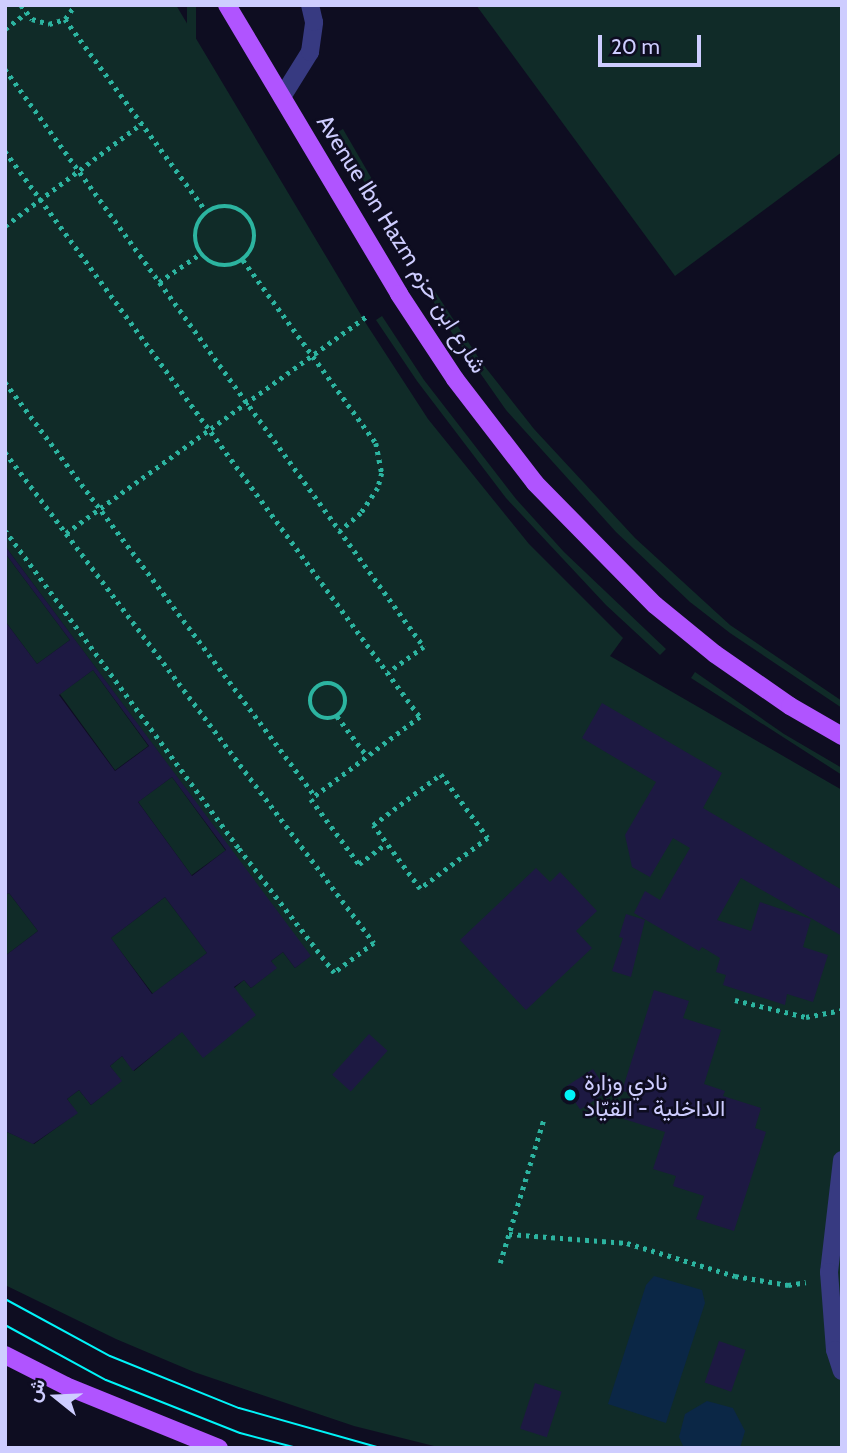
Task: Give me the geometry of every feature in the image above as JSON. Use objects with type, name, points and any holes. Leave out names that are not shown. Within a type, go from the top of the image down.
[{"type":"main road","name":"Avenue Ibn Hazm شارع ابن حزم","points":[[227,5],[398,294],[455,379],[535,483],[655,605],[715,654],[790,706],[842,736]]},
{"type":"main road","points":[[5,1355],[66,1386],[219,1448]]},
{"type":"lane","points":[[282,97],[310,52],[314,22],[310,5]]},
{"type":"lane","points":[[842,1160],[829,1272],[835,1350],[842,1371]]},
{"type":"path","points":[[21,5],[26,13],[40,23],[57,23],[65,19],[75,5]]},
{"type":"path","points":[[5,29],[26,13]]},
{"type":"path","points":[[65,19],[206,211]]},
{"type":"path","points":[[5,69],[424,647],[388,674]]},
{"type":"path","points":[[5,226],[142,123]]},
{"type":"path","points":[[5,151],[420,717],[311,799],[359,864],[386,844]]},
{"type":"path","points":[[230,205],[250,217],[255,240],[251,251],[243,260],[220,266],[209,262],[200,254],[194,231],[206,211],[230,205]]},
{"type":"path","points":[[159,282],[200,254]]},
{"type":"path","points":[[243,260],[368,430],[381,457],[382,473],[371,501],[340,531]]},
{"type":"path","points":[[66,533],[368,315]]},
{"type":"path","points":[[5,382],[315,796]]},
{"type":"path","points":[[5,452],[374,943],[334,973],[238,848],[5,531]]},
{"type":"path","points":[[325,683],[339,686],[346,698],[343,712],[337,716],[331,720],[317,716],[309,705],[313,690],[325,683]]},
{"type":"path","points":[[337,716],[367,757]]},
{"type":"path","points":[[441,774],[488,838],[420,889],[386,844],[373,825],[441,774]]},
{"type":"path","points":[[735,1000],[806,1017],[842,1010]]},
{"type":"path","points":[[500,1264],[544,1118]]},
{"type":"path","points":[[509,1234],[627,1243],[735,1276],[788,1286],[829,1272]]},
{"type":"green space","points":[[5,5],[176,5],[367,325],[428,419],[529,544],[623,638],[610,656],[842,790],[842,1448],[442,1448],[354,1426],[194,1372],[116,1339],[5,1285],[5,1131],[34,1144],[77,1113],[67,1099],[79,1090],[91,1105],[121,1081],[110,1066],[122,1056],[134,1071],[244,980],[251,988],[276,968],[271,961],[283,952],[295,968],[310,956],[5,546]]},
{"type":"green space","points":[[187,5],[196,5],[196,349],[187,349]]},
{"type":"green space","points":[[476,5],[842,5],[842,152],[675,276]]},
{"type":"green space","points":[[343,129],[378,189],[371,193],[336,133]]},
{"type":"green space","points":[[434,290],[482,363],[534,429],[635,538],[730,625],[842,701],[842,708],[730,633],[690,602],[616,532],[506,410],[450,330],[428,292]]},
{"type":"green space","points":[[382,316],[424,380],[516,499],[564,552],[666,649],[660,655],[606,605],[506,498],[417,381],[376,320]]},
{"type":"green space","points":[[5,553],[70,640],[37,664],[5,621]]},
{"type":"green space","points":[[93,670],[148,746],[115,770],[60,694]]},
{"type":"green space","points":[[695,672],[784,734],[842,768],[842,775],[691,678]]},
{"type":"green space","points":[[172,777],[225,851],[192,875],[138,802]]},
{"type":"green space","points":[[9,893],[38,931],[5,956],[5,895]]},
{"type":"green space","points":[[165,897],[207,953],[153,994],[111,938]]},
{"type":"water","points":[[654,1276],[702,1290],[705,1303],[666,1423],[608,1404],[646,1285]]},
{"type":"water","points":[[707,1401],[733,1408],[745,1431],[740,1448],[684,1448],[679,1437],[685,1414]]},
{"type":"building","points":[[5,546],[311,956],[295,968],[283,952],[271,961],[277,968],[251,988],[244,980],[234,987],[256,1015],[203,1058],[182,1032],[133,1071],[122,1056],[110,1066],[122,1081],[91,1105],[79,1090],[67,1099],[78,1113],[33,1144],[5,1131],[5,956],[38,931],[9,893],[5,895],[5,621],[37,664],[70,640],[5,553]],"holes":[[[93,670],[149,746],[115,771],[59,695]],[[172,777],[226,850],[192,876],[138,802]],[[165,897],[207,953],[152,994],[111,938]]]},
{"type":"building","points":[[602,703],[722,773],[703,808],[842,890],[842,936],[741,878],[717,920],[751,931],[760,902],[811,919],[803,947],[828,955],[813,1002],[787,994],[785,1005],[723,985],[726,975],[716,972],[720,958],[702,947],[699,951],[634,913],[645,891],[660,900],[690,848],[673,838],[650,877],[632,867],[625,835],[656,782],[582,738]]},
{"type":"building","points":[[536,868],[550,882],[560,872],[597,911],[576,931],[592,948],[526,1010],[460,940]]},
{"type":"building","points":[[626,914],[645,920],[631,977],[612,971],[623,938],[619,937]]},
{"type":"building","points":[[654,990],[689,1001],[683,1018],[721,1030],[704,1084],[725,1091],[723,1096],[761,1108],[755,1128],[766,1132],[734,1231],[696,1219],[704,1196],[673,1186],[676,1176],[653,1169],[665,1132],[624,1119],[632,1093],[622,1091]]},
{"type":"building","points":[[369,1034],[388,1051],[351,1092],[332,1075]]},
{"type":"building","points":[[593,1069],[608,1092],[580,1110],[565,1087]]},
{"type":"building","points":[[719,1341],[745,1350],[731,1392],[705,1383]]},
{"type":"building","points":[[535,1383],[562,1392],[547,1437],[520,1429]]},
{"type":"tram line","points":[[5,1299],[110,1356],[239,1408],[380,1448]]},
{"type":"tram line","points":[[5,1325],[106,1380],[240,1433],[297,1448]]},
{"type":"place","name":"نادي وزارة الداخلية - القيّاد","points":[[570,1095]]}]
